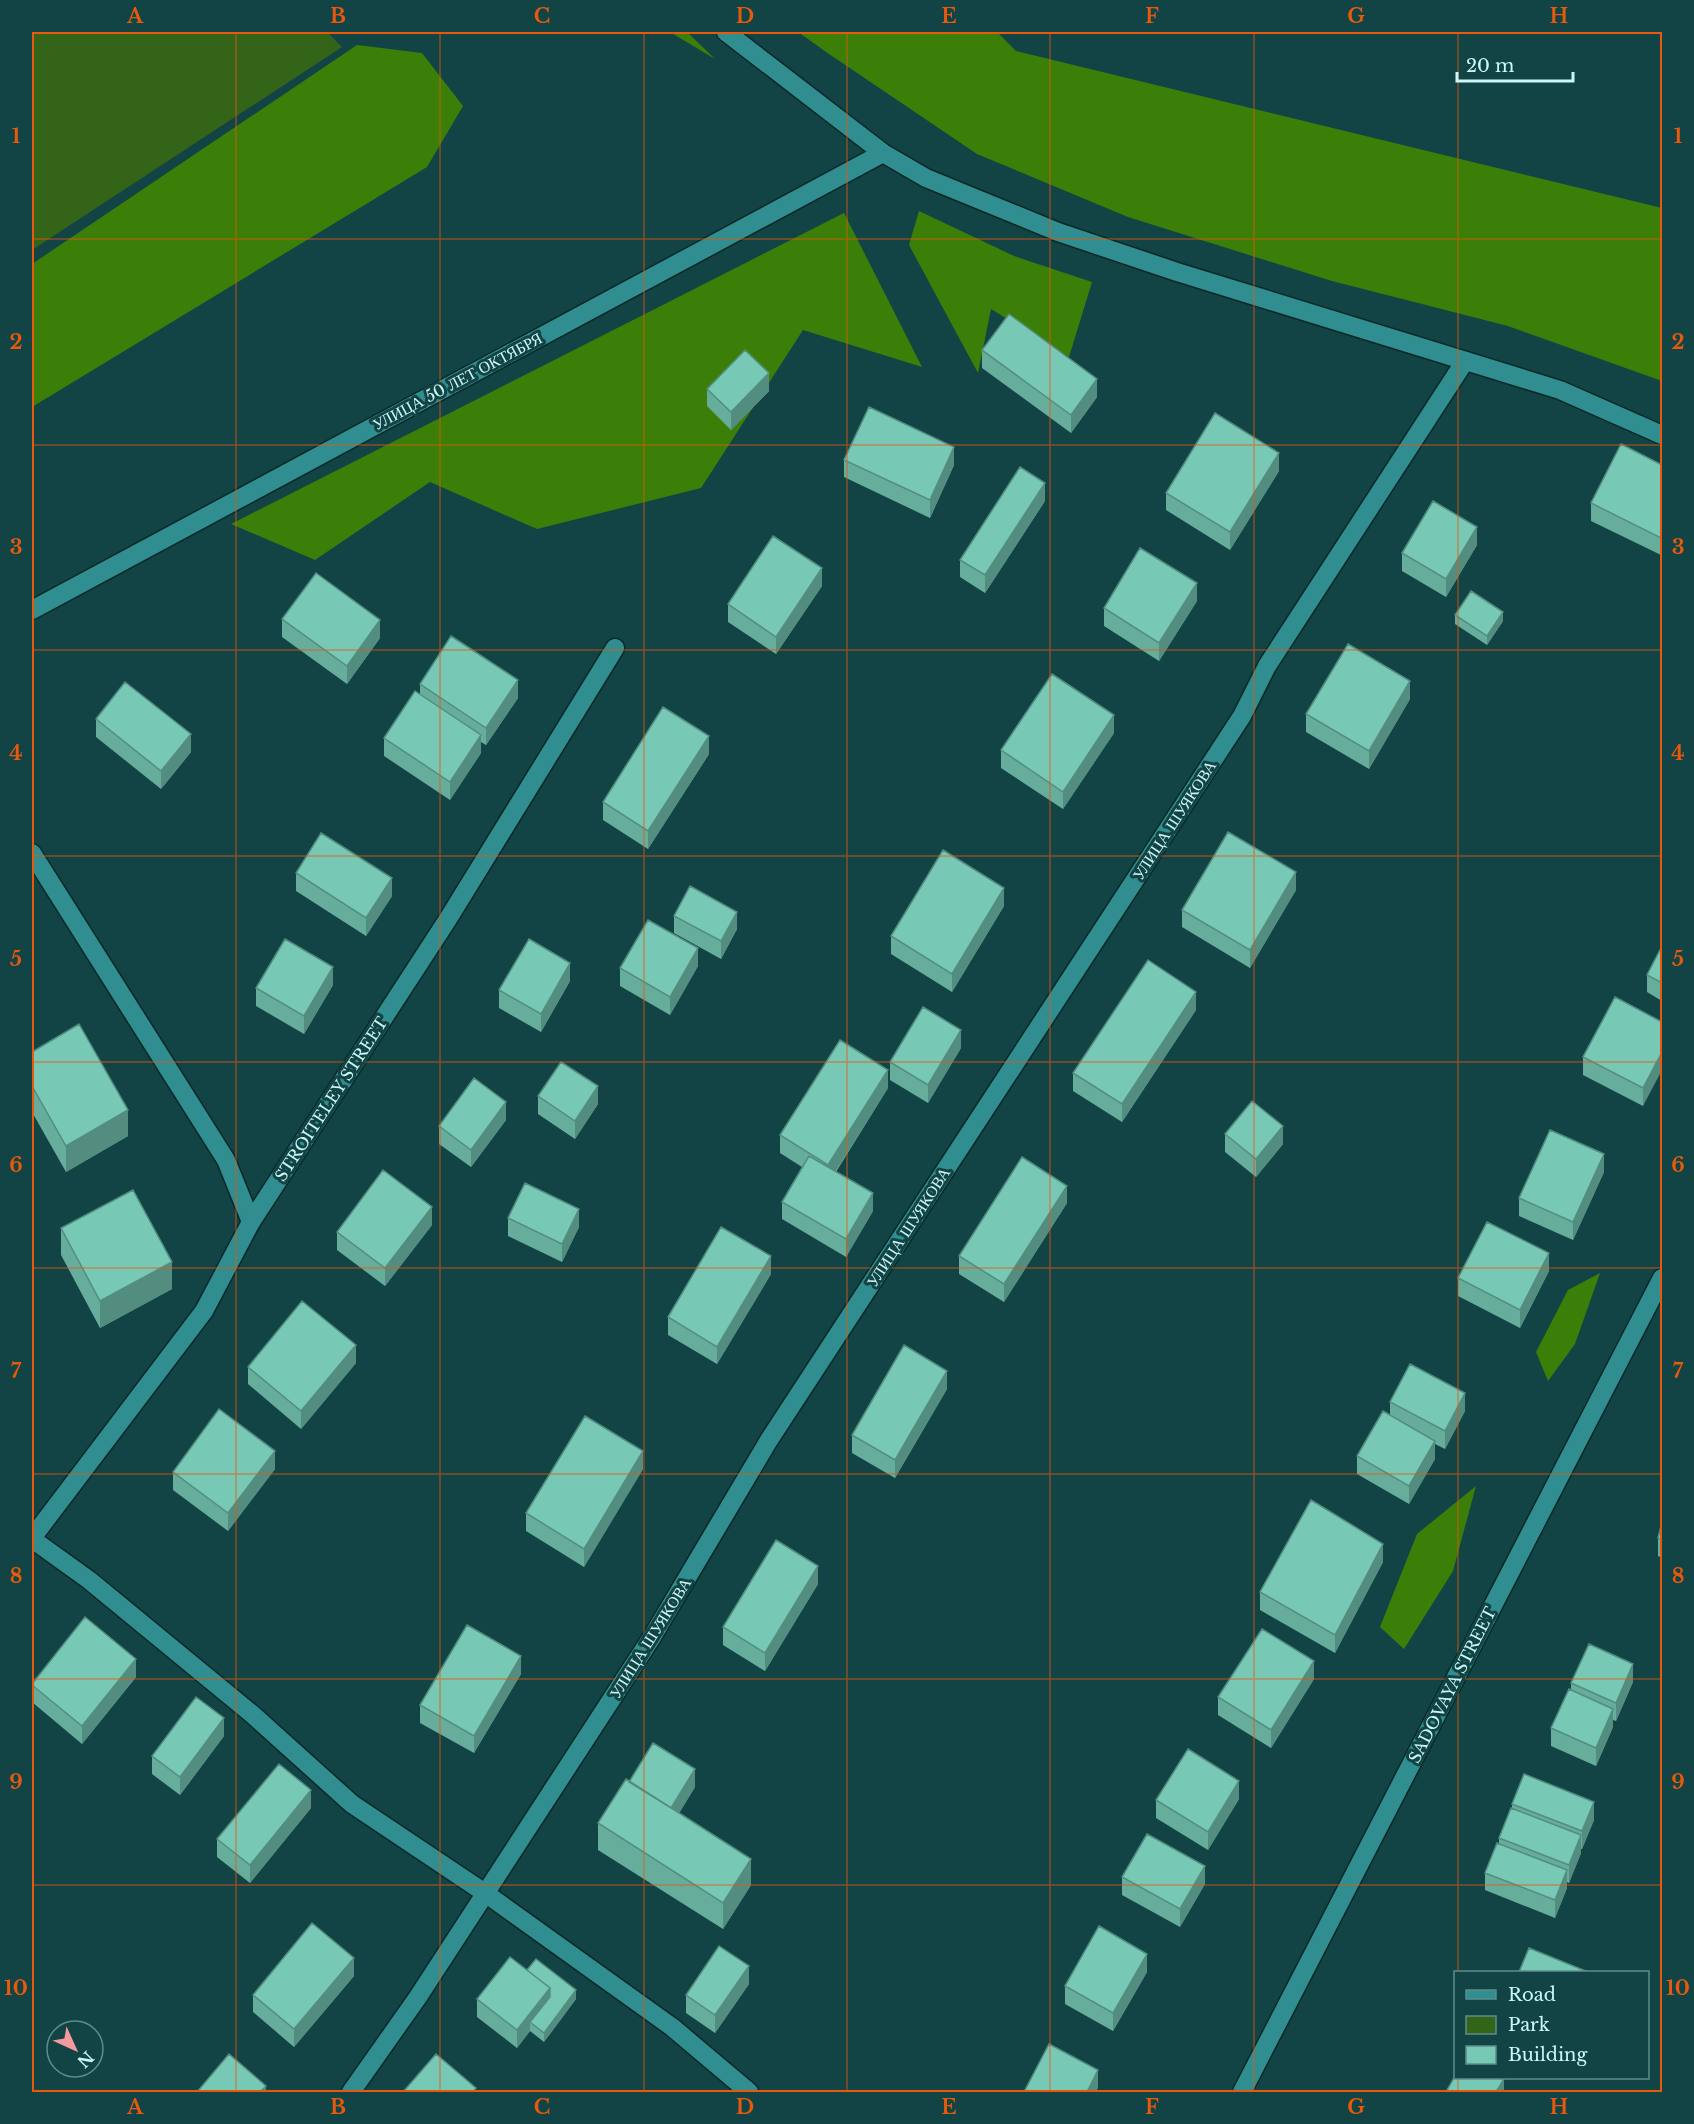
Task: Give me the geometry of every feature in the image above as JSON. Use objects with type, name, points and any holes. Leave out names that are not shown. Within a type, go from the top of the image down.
[{"type":"street","points":[[726,32],[883,153],[926,178],[1058,232],[1177,272],[1560,390],[1662,435]]},
{"type":"street","name":"УЛИЦА 50 ЛЕТ ОКТЯБРЯ","points":[[32,610],[883,153]]},
{"type":"street","name":"УЛИЦА ШУЯКОВА","points":[[351,2092],[418,1997],[652,1637],[769,1440],[1242,716],[1267,666],[1465,361]]},
{"type":"street","name":"STROITELEY STREET","points":[[32,1539],[204,1311],[250,1222],[448,919],[615,648]]},
{"type":"street","points":[[32,853],[226,1160],[250,1222]]},
{"type":"street","name":"SADOVAYA STREET","points":[[1242,2092],[1662,1278]]},
{"type":"street","points":[[32,1539],[89,1580],[252,1713],[352,1804],[485,1893],[672,2027],[749,2092]]},
{"type":"green space","points":[[32,32],[327,32],[342,47],[32,250]]},
{"type":"green space","points":[[670,32],[687,32],[715,59]]},
{"type":"green space","points":[[798,32],[997,32],[1016,51],[1662,208],[1662,381],[1508,326],[1332,281],[1128,217],[977,154]]},
{"type":"green space","points":[[357,45],[422,53],[463,106],[427,167],[32,407],[32,264]]},
{"type":"green space","points":[[919,211],[1014,256],[1092,282],[1069,357],[991,309],[978,373],[909,245]]},
{"type":"green space","points":[[844,213],[922,367],[803,330],[701,488],[537,529],[430,482],[315,560],[231,524]]},
{"type":"green space","points":[[1600,1273],[1575,1344],[1548,1381],[1536,1352],[1568,1290]]},
{"type":"green space","points":[[1476,1486],[1453,1571],[1404,1649],[1380,1627],[1417,1534]]},
{"type":"building","points":[[1009,314],[1097,379],[1071,415],[982,350]]},
{"type":"building","points":[[745,350],[769,373],[731,412],[707,389]]},
{"type":"building","points":[[869,407],[954,447],[930,500],[844,460]]},
{"type":"building","points":[[1215,413],[1279,453],[1230,532],[1166,493]]},
{"type":"building","points":[[1621,444],[1662,465],[1661,538],[1591,503]]},
{"type":"building","points":[[1020,467],[1045,483],[985,575],[960,560]]},
{"type":"building","points":[[1433,501],[1477,527],[1446,579],[1402,553]]},
{"type":"building","points":[[773,536],[822,568],[776,637],[728,604]]},
{"type":"building","points":[[1140,548],[1197,583],[1159,643],[1104,608]]},
{"type":"building","points":[[316,573],[380,620],[347,666],[282,619]]},
{"type":"building","points":[[1471,591],[1503,612],[1487,636],[1455,615]]},
{"type":"building","points":[[451,636],[518,680],[486,728],[420,684]]},
{"type":"building","points":[[1348,644],[1410,681],[1369,751],[1306,714]]},
{"type":"building","points":[[1052,674],[1114,715],[1063,792],[1001,750]]},
{"type":"building","points":[[125,682],[191,734],[161,771],[96,719]]},
{"type":"building","points":[[415,691],[481,735],[450,782],[384,738]]},
{"type":"building","points":[[663,707],[709,736],[648,831],[603,802]]},
{"type":"building","points":[[1228,832],[1296,872],[1250,950],[1182,910]]},
{"type":"building","points":[[321,833],[392,878],[366,918],[296,873]]},
{"type":"building","points":[[943,850],[1004,888],[952,974],[891,936]]},
{"type":"building","points":[[690,886],[737,912],[721,941],[674,916]]},
{"type":"building","points":[[648,920],[698,948],[670,997],[620,968]]},
{"type":"building","points":[[285,939],[333,967],[304,1016],[256,988]]},
{"type":"building","points":[[529,939],[570,963],[541,1014],[499,990]]},
{"type":"building","points":[[1662,946],[1662,983],[1647,975]]},
{"type":"building","points":[[1148,960],[1196,992],[1122,1104],[1073,1073]]},
{"type":"building","points":[[1615,997],[1662,1022],[1662,1052],[1643,1088],[1583,1057]]},
{"type":"building","points":[[923,1007],[961,1030],[928,1085],[890,1062]]},
{"type":"building","points":[[79,1024],[128,1110],[66,1146],[32,1086],[32,1052]]},
{"type":"building","points":[[840,1040],[888,1070],[828,1165],[780,1135]]},
{"type":"building","points":[[561,1062],[598,1086],[575,1121],[538,1096]]},
{"type":"building","points":[[474,1078],[506,1102],[471,1150],[439,1126]]},
{"type":"building","points":[[1252,1101],[1283,1126],[1256,1159],[1225,1134]]},
{"type":"building","points":[[1550,1130],[1604,1154],[1573,1222],[1519,1198]]},
{"type":"building","points":[[809,1156],[873,1193],[846,1239],[782,1202]]},
{"type":"building","points":[[1022,1157],[1067,1186],[1004,1284],[959,1256]]},
{"type":"building","points":[[383,1170],[432,1207],[385,1268],[337,1232]]},
{"type":"building","points":[[525,1183],[579,1209],[562,1244],[508,1218]]},
{"type":"building","points":[[133,1190],[172,1262],[100,1301],[61,1228]]},
{"type":"building","points":[[1487,1222],[1549,1253],[1520,1310],[1458,1278]]},
{"type":"building","points":[[721,1227],[771,1256],[717,1347],[668,1317]]},
{"type":"building","points":[[302,1301],[356,1345],[301,1411],[248,1367]]},
{"type":"building","points":[[904,1345],[947,1371],[895,1460],[852,1435]]},
{"type":"building","points":[[1410,1364],[1465,1393],[1445,1431],[1390,1402]]},
{"type":"building","points":[[219,1409],[275,1451],[228,1513],[173,1472]]},
{"type":"building","points":[[1383,1411],[1435,1441],[1409,1486],[1357,1456]]},
{"type":"building","points":[[585,1416],[643,1451],[584,1549],[526,1513]]},
{"type":"building","points":[[1311,1500],[1383,1544],[1335,1635],[1260,1592]]},
{"type":"building","points":[[1662,1522],[1662,1540],[1658,1538]]},
{"type":"building","points":[[776,1540],[818,1566],[765,1653],[723,1627]]},
{"type":"building","points":[[85,1617],[136,1659],[82,1726],[32,1684]]},
{"type":"building","points":[[467,1625],[521,1656],[474,1736],[420,1705]]},
{"type":"building","points":[[1262,1629],[1314,1661],[1271,1730],[1218,1697]]},
{"type":"building","points":[[1589,1644],[1633,1664],[1616,1703],[1571,1683]]},
{"type":"building","points":[[1569,1689],[1613,1709],[1596,1748],[1551,1728]]},
{"type":"building","points":[[196,1697],[224,1718],[180,1777],[152,1756]]},
{"type":"building","points":[[653,1743],[695,1769],[671,1808],[629,1782]]},
{"type":"building","points":[[1188,1749],[1239,1781],[1208,1832],[1156,1800]]},
{"type":"building","points":[[279,1764],[311,1790],[250,1865],[217,1839]]},
{"type":"building","points":[[1524,1774],[1594,1802],[1582,1831],[1512,1804]]},
{"type":"building","points":[[626,1779],[751,1859],[723,1903],[598,1823]]},
{"type":"building","points":[[1511,1808],[1581,1835],[1569,1865],[1499,1838]]},
{"type":"building","points":[[1147,1834],[1205,1866],[1180,1909],[1122,1877]]},
{"type":"building","points":[[1497,1843],[1567,1870],[1555,1900],[1485,1873]]},
{"type":"building","points":[[312,1923],[354,1958],[294,2029],[253,1995]]},
{"type":"building","points":[[1099,1926],[1147,1954],[1113,2013],[1065,1986]]},
{"type":"building","points":[[719,1946],[749,1966],[715,2015],[686,1995]]},
{"type":"building","points":[[1529,1948],[1586,1971],[1519,1971]]},
{"type":"building","points":[[510,1957],[550,1988],[517,2030],[477,1999]]},
{"type":"building","points":[[536,1959],[576,1990],[544,2033],[530,2022],[550,1997],[550,1988],[527,1970]]},
{"type":"building","points":[[1049,2044],[1098,2070],[1087,2092],[1024,2092]]},
{"type":"building","points":[[229,2054],[266,2086],[260,2092],[197,2092]]},
{"type":"building","points":[[436,2054],[476,2088],[473,2092],[403,2092]]},
{"type":"building","points":[[1454,2078],[1504,2079],[1496,2092],[1446,2092]]}]
